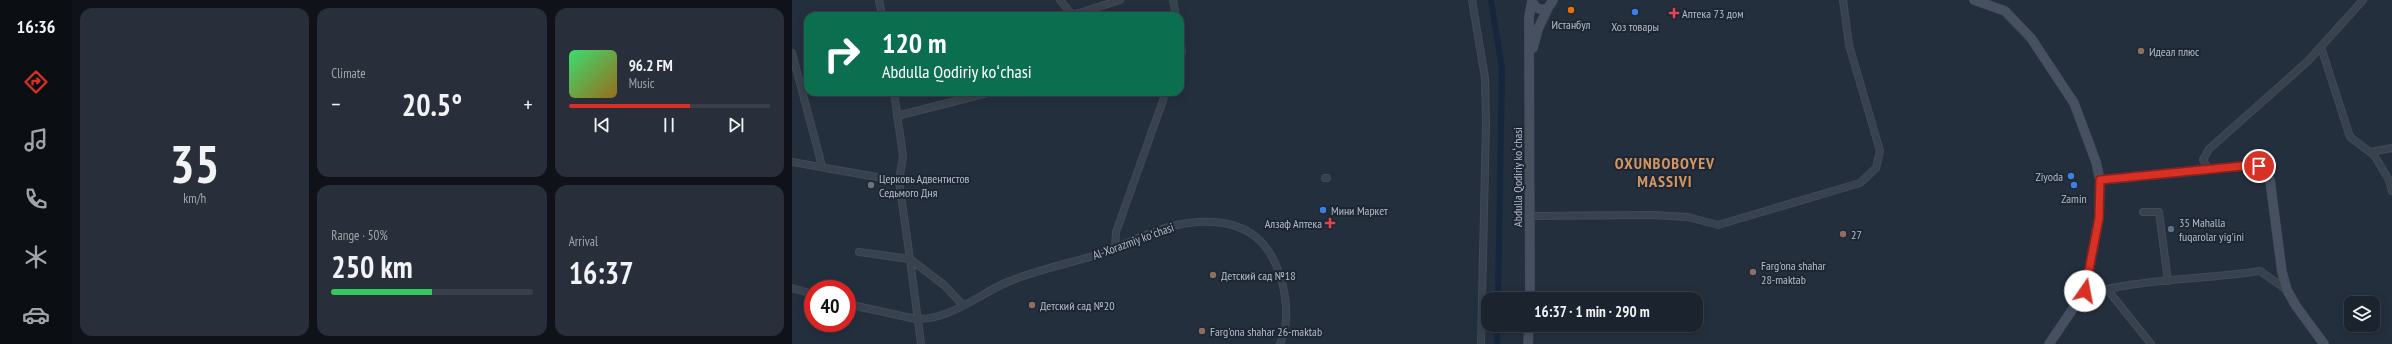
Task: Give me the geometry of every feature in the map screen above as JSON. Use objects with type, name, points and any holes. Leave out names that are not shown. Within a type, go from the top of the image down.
[{"type":"street","points":[[878,0],[881,12]]},
{"type":"street","points":[[1060,0],[1070,12]]},
{"type":"street","points":[[1082,12],[1120,0]]},
{"type":"street","points":[[1173,0],[1175,12]]},
{"type":"street","points":[[1472,0],[1485,78],[1486,123],[1481,344]]},
{"type":"street","name":"Abdulla Qodiriy koʻchasi","points":[[1530,55],[1538,29],[1553,0]]},
{"type":"street","points":[[1530,216],[1654,215],[1688,217],[1718,225],[1860,183],[1876,168],[1880,151],[1849,45],[1843,0]]},
{"type":"street","points":[[1974,0],[2005,11],[2031,38],[2074,103],[2096,162],[2100,180],[2099,218],[2085,291],[2049,344]]},
{"type":"street","points":[[2208,168],[2203,160],[2208,149],[2321,47],[2363,0]]},
{"type":"street","name":"Abdulla Qodiriy koʻchasi","points":[[1532,1],[1538,9],[1548,8]]},
{"type":"street","name":"Abdulla Qodiriy koʻchasi","points":[[1530,292],[1529,17],[1532,1]]},
{"type":"street","points":[[2321,47],[2350,137],[2371,152],[2389,180],[2392,191]]},
{"type":"street","points":[[792,53],[822,166]]},
{"type":"street","points":[[894,96],[903,156],[899,181],[910,259],[916,319],[921,344]]},
{"type":"street","points":[[897,116],[975,96]]},
{"type":"street","points":[[1115,248],[1116,232],[1165,96]]},
{"type":"street","points":[[2371,152],[2392,148]]},
{"type":"street","points":[[792,162],[822,166],[899,181]]},
{"type":"street","points":[[2100,180],[2208,168],[2227,170],[2253,165],[2268,173],[2274,198],[2282,272],[2287,290],[2296,306],[2324,344]]},
{"type":"street","points":[[2143,212],[2159,212],[2168,281]]},
{"type":"street","name":"Al-Xorazmiy koʻchasi","points":[[916,319],[926,319],[963,305],[1005,283],[1115,248],[1177,225],[1228,223],[1248,230],[1264,244],[1276,263],[1282,278],[1286,314],[1285,330],[1280,344]]},
{"type":"street","points":[[859,252],[910,259],[944,285],[963,305]]},
{"type":"street","points":[[2085,291],[2128,284],[2260,271],[2287,290]]},
{"type":"street","points":[[792,288],[804,291]]},
{"type":"street","points":[[2107,288],[2151,344]]},
{"type":"street","points":[[856,306],[916,319]]},
{"type":"street","points":[[1528,344],[1529,332]]},
{"type":"waterway","points":[[1491,0],[1502,69],[1498,292]]},
{"type":"waterway","points":[[1497,332],[1497,344]]},
{"type":"place","name":"Истанбул","points":[[1571,10]]},
{"type":"place","name":"Хоз товары","points":[[1635,12]]},
{"type":"place","name":"Аптека 73 дом","points":[[1674,13]]},
{"type":"place","name":"Идеал плюс","points":[[2141,51]]},
{"type":"place","name":"Ziyoda","points":[[2071,176]]},
{"type":"place","name":"Церковь Адвентистов Седьмого Дня","points":[[871,185]]},
{"type":"place","name":"Zamin","points":[[2074,185]]},
{"type":"place","name":"Мини Маркет","points":[[1323,210]]},
{"type":"place","name":"Алзаф Аптека","points":[[1330,223]]},
{"type":"place","name":"35 Mahalla fuqarolar yig'ini","points":[[2171,229]]},
{"type":"place","name":"27","points":[[1843,234]]},
{"type":"place","name":"Farg'ona shahar 28-maktab","points":[[1753,272]]},
{"type":"place","name":"Детский сад №18","points":[[1213,275]]},
{"type":"place","name":"Детский сад №20","points":[[1032,305]]},
{"type":"place","name":"Farg'ona shahar 26-maktab","points":[[1202,331]]},
{"type":"district","name":"OXUNBOBOYEV MASSIVI","points":[[1665,172]]},
{"type":"route","points":[[2085,291],[2099,218],[2100,180],[2208,168],[2253,165],[2259,166]]}]
